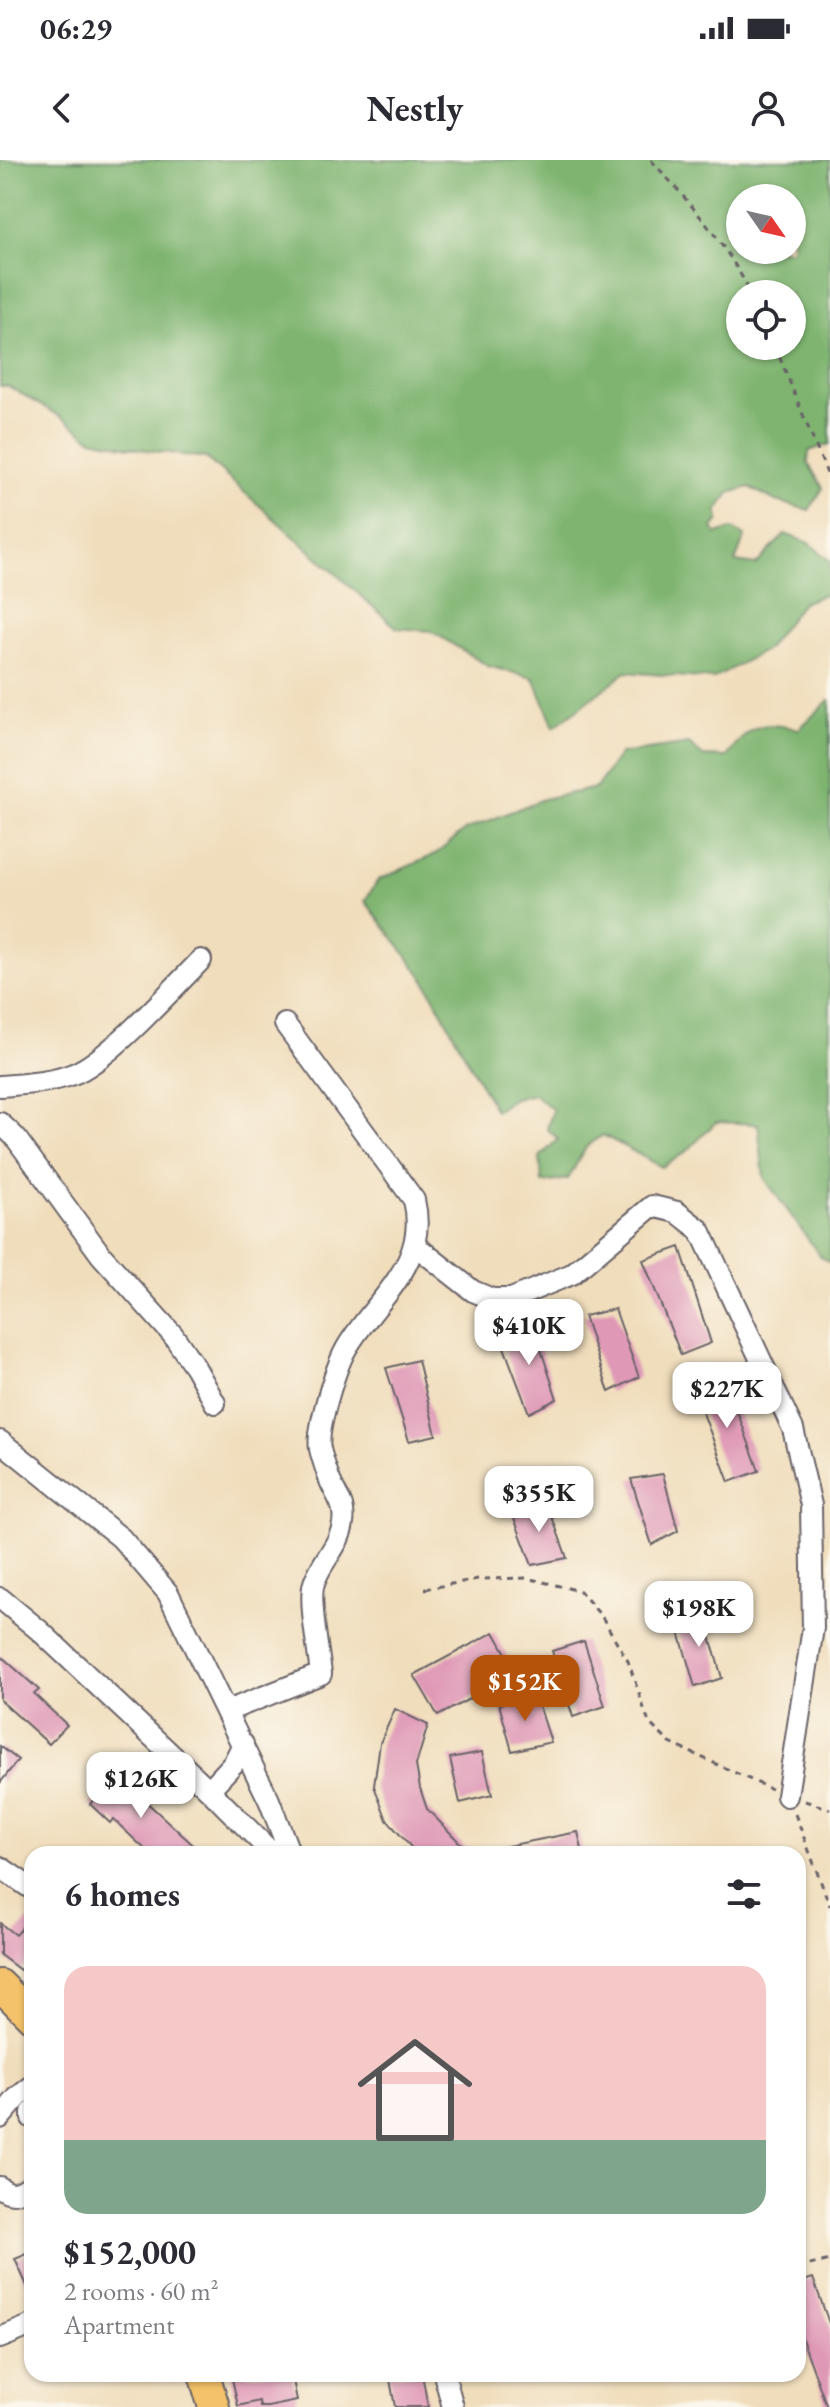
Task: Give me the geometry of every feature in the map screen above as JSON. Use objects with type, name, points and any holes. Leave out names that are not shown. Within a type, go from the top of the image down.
[{"type":"highway","points":[[0,1985],[24,2009]]},
{"type":"highway","points":[[206,2382],[214,2407]]},
{"type":"street","points":[[0,1086],[74,1074],[108,1050],[201,960]]},
{"type":"street","points":[[227,1711],[321,1674],[312,1586],[336,1546],[343,1524],[343,1504],[330,1481],[319,1446],[325,1405],[346,1349],[385,1300],[416,1246],[419,1219],[414,1200],[285,1024]]},
{"type":"street","points":[[0,1123],[15,1137],[101,1255],[173,1335],[215,1403]]},
{"type":"street","points":[[416,1246],[473,1291],[492,1299],[511,1299],[572,1274],[652,1206],[677,1212],[700,1230],[793,1429],[811,1505],[813,1628],[787,1796]]},
{"type":"street","points":[[0,1441],[121,1538],[168,1593],[243,1744],[287,1846]]},
{"type":"street","points":[[0,1598],[40,1631],[265,1846]]},
{"type":"street","points":[[209,1790],[233,1764],[243,1744]]},
{"type":"street","points":[[0,1867],[24,1884]]},
{"type":"street","points":[[0,2118],[24,2092]]},
{"type":"street","points":[[0,2187],[10,2194],[24,2190]]},
{"type":"street","points":[[0,2338],[24,2328]]},
{"type":"street","points":[[446,2382],[453,2407]]},
{"type":"path","points":[[651,160],[693,207],[736,263],[744,280]]},
{"type":"path","points":[[781,360],[830,481]]},
{"type":"path","points":[[425,1589],[478,1579],[527,1578],[580,1591],[602,1617],[628,1661],[649,1723],[670,1743],[787,1796],[830,1809]]},
{"type":"path","points":[[787,1796],[806,1838],[830,1906]]},
{"type":"path","points":[[806,2266],[830,2260]]},
{"type":"green space","points":[[0,160],[830,160],[830,444],[809,451],[808,463],[823,488],[809,510],[776,501],[749,487],[730,493],[717,511],[719,520],[713,527],[716,534],[733,529],[745,536],[735,562],[756,565],[785,534],[809,543],[830,561],[830,592],[802,603],[767,649],[713,679],[626,672],[554,727],[534,678],[488,666],[431,631],[397,628],[206,458],[92,439],[8,386],[0,386]]},
{"type":"green space","points":[[830,699],[830,1263],[821,1257],[764,1178],[758,1124],[716,1122],[686,1152],[662,1167],[603,1135],[586,1147],[568,1179],[542,1183],[540,1157],[558,1139],[547,1129],[553,1110],[534,1094],[514,1098],[495,1111],[423,977],[365,901],[378,880],[436,854],[465,830],[543,799],[596,788],[620,754],[689,744],[703,756],[727,757],[743,738],[757,728],[774,725],[799,729]]},
{"type":"building","points":[[680,1247],[711,1343],[681,1355],[643,1260]]},
{"type":"building","points":[[615,1309],[639,1377],[609,1392],[584,1316]]},
{"type":"building","points":[[533,1325],[557,1399],[529,1413],[499,1334]]},
{"type":"building","points":[[418,1360],[436,1435],[409,1441],[386,1368]]},
{"type":"building","points":[[725,1378],[759,1471],[729,1482],[694,1389]]},
{"type":"building","points":[[663,1474],[678,1531],[652,1545],[631,1479]]},
{"type":"building","points":[[547,1503],[567,1558],[532,1565],[511,1510]]},
{"type":"building","points":[[703,1612],[722,1678],[695,1687],[675,1618]]},
{"type":"building","points":[[494,1632],[517,1673],[438,1716],[414,1675]]},
{"type":"building","points":[[584,1641],[605,1706],[573,1717],[552,1651]]},
{"type":"building","points":[[0,1655],[39,1690],[34,1694],[67,1725],[49,1744],[0,1700]]},
{"type":"building","points":[[536,1696],[551,1742],[512,1751],[499,1704]]},
{"type":"building","points":[[395,1709],[428,1725],[416,1765],[420,1788],[427,1809],[463,1846],[410,1846],[387,1820],[374,1786],[380,1743]]},
{"type":"building","points":[[0,1746],[18,1760],[0,1783]]},
{"type":"building","points":[[482,1752],[492,1795],[460,1803],[450,1758]]},
{"type":"building","points":[[117,1775],[194,1846],[142,1846],[113,1819],[110,1823],[90,1804]]},
{"type":"building","points":[[578,1832],[581,1846],[507,1846]]},
{"type":"building","points":[[0,1923],[15,1935],[24,1925],[24,1965],[20,1970],[0,1955]]},
{"type":"building","points":[[24,2255],[24,2279],[15,2259]]},
{"type":"building","points":[[813,2278],[830,2326],[830,2407],[827,2407],[806,2350],[806,2280]]},
{"type":"building","points":[[233,2382],[293,2382],[297,2401],[268,2407],[260,2407],[259,2401],[238,2406]]},
{"type":"building","points":[[390,2382],[423,2382],[428,2407],[395,2407]]}]
